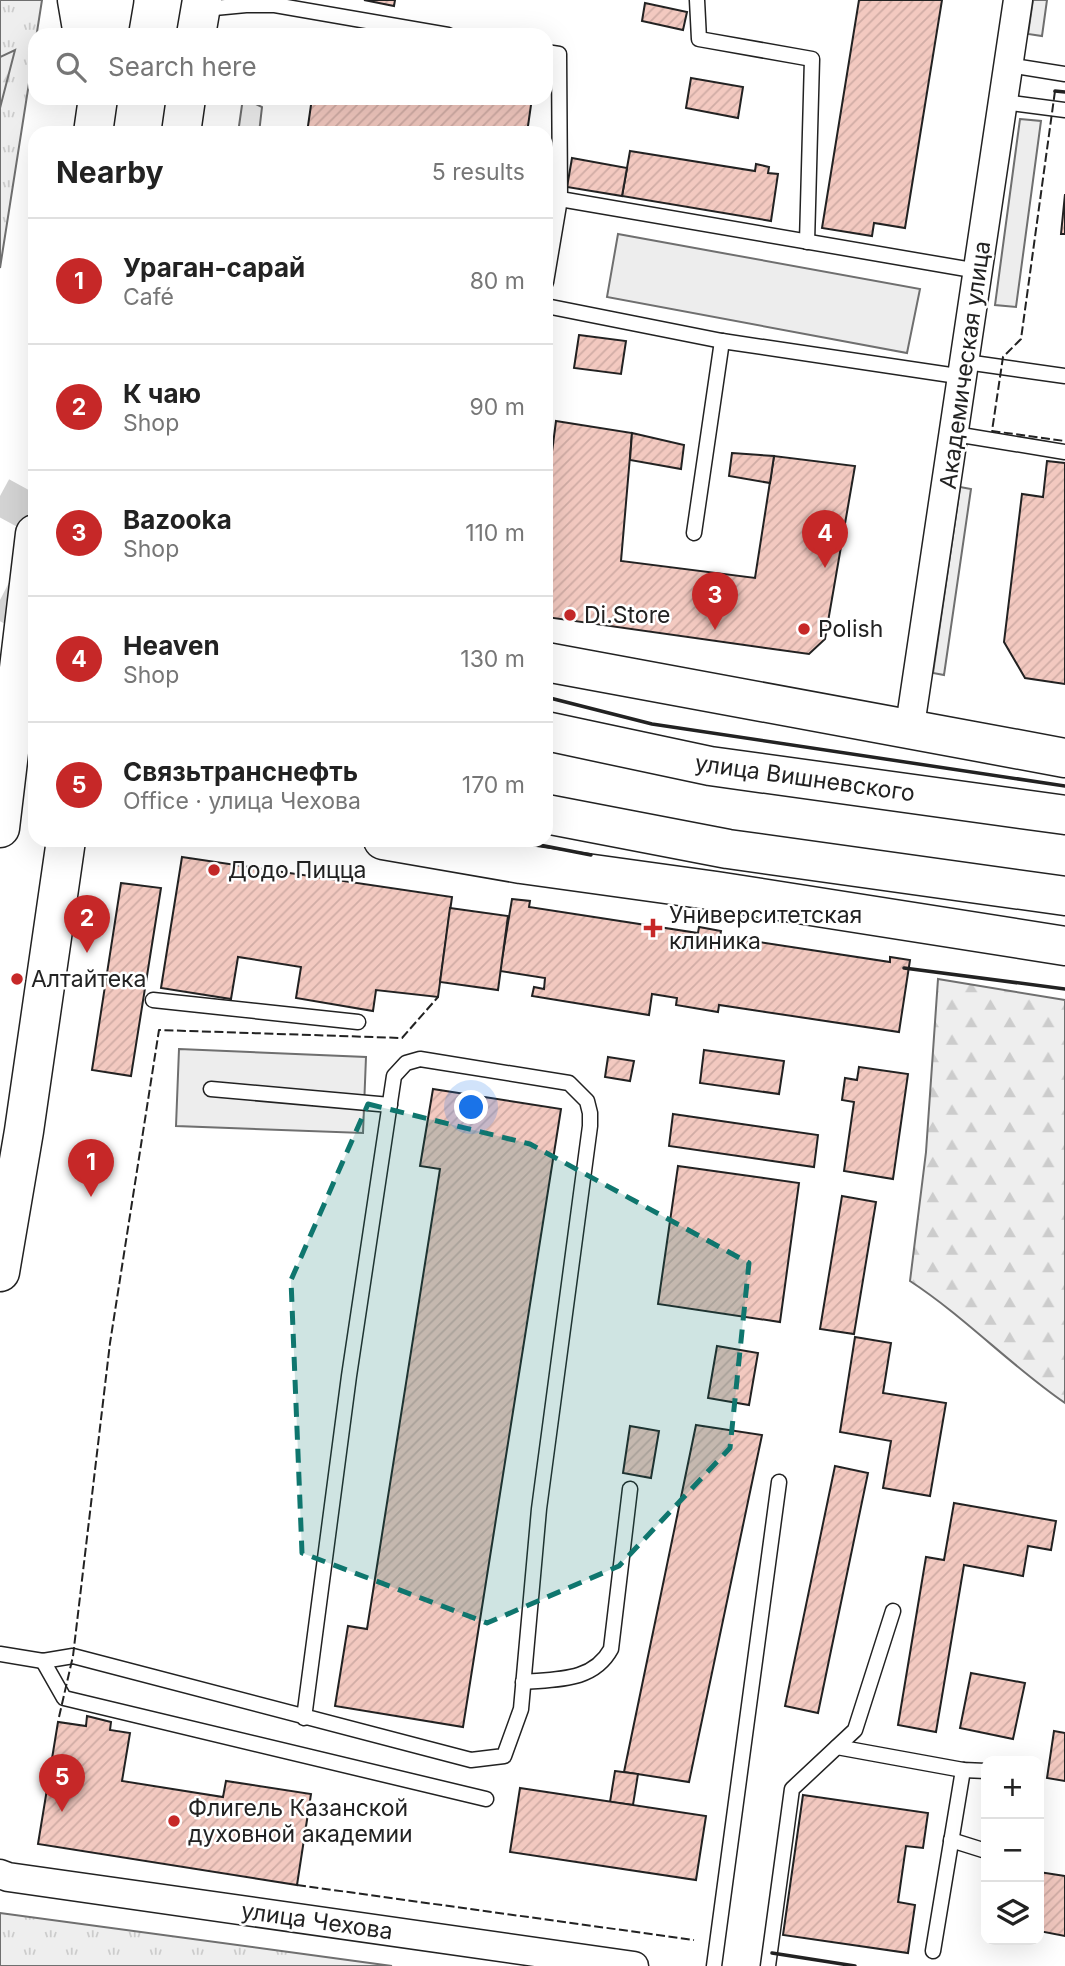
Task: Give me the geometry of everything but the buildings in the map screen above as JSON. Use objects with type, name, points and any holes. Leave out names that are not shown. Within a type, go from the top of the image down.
[{"type":"main road","points":[[77,0],[82,28]]},
{"type":"main road","points":[[109,28],[114,0]]},
{"type":"main road","points":[[90,105],[91,126]]},
{"type":"main road","points":[[93,126],[97,105]]},
{"type":"main road","points":[[182,126],[185,105]]},
{"type":"main road","points":[[0,825],[22,556]]},
{"type":"main road","points":[[553,663],[1065,758]]},
{"type":"main road","name":"улица Вишневского","points":[[553,732],[710,766],[1065,815]]},
{"type":"main road","points":[[553,815],[728,849],[1065,896]]},
{"type":"main road","points":[[0,1272],[24,1131],[65,847]]},
{"type":"main road","points":[[423,847],[1065,946]]},
{"type":"street","name":"Академическая улица","points":[[907,729],[911,719],[965,370],[1018,0]]},
{"type":"street","name":"улица Чехова","points":[[0,1874],[634,1966]]},
{"type":"lane","points":[[697,0],[699,39],[812,60],[807,242]]},
{"type":"lane","points":[[200,15],[246,5],[275,5],[408,28]]},
{"type":"lane","points":[[553,53],[559,54],[553,198],[978,271]]},
{"type":"lane","points":[[1008,65],[1065,74]]},
{"type":"lane","points":[[1003,102],[1065,110]]},
{"type":"lane","points":[[553,307],[722,341],[965,370],[1065,376]]},
{"type":"lane","points":[[694,533],[722,341]]},
{"type":"lane","points":[[955,434],[1065,452]]},
{"type":"lane","points":[[153,1000],[358,1023]]},
{"type":"lane","points":[[0,1654],[43,1661],[73,1656],[304,1718],[471,1760],[503,1756],[521,1709],[539,1509],[590,1113],[587,1101],[569,1083],[420,1059],[406,1063],[394,1076],[347,1389],[304,1718]]},
{"type":"lane","points":[[211,1089],[390,1105]]},
{"type":"lane","points":[[713,1966],[779,1482]]},
{"type":"lane","points":[[523,1682],[576,1678],[596,1668],[611,1649],[630,1489]]},
{"type":"lane","points":[[768,1966],[792,1789],[855,1730],[894,1611]]},
{"type":"lane","points":[[43,1661],[64,1698],[486,1799]]},
{"type":"lane","points":[[837,1747],[963,1770],[981,1771]]},
{"type":"lane","points":[[933,1951],[963,1770]]},
{"type":"lane","points":[[951,1840],[981,1849]]},
{"type":"highlighted area","points":[[368,1104],[530,1144],[749,1263],[730,1448],[619,1566],[487,1623],[302,1553],[291,1280]]},
{"type":"green space","points":[[0,0],[42,0],[38,28],[28,28],[28,89],[0,268]]},
{"type":"green space","points":[[15,50],[0,108],[0,57]]},
{"type":"green space","points":[[938,979],[1065,1000],[1065,1403],[910,1281],[926,1152]]},
{"type":"green space","points":[[0,1913],[392,1966],[0,1966]]},
{"type":"shaded area","points":[[1033,0],[1047,0],[1042,36],[1028,34]]},
{"type":"shaded area","points":[[242,105],[262,107],[260,126],[239,126]]},
{"type":"shaded area","points":[[1020,119],[1041,121],[1016,307],[995,305]]},
{"type":"shaded area","points":[[618,234],[920,289],[907,353],[607,297]]},
{"type":"shaded area","points":[[960,487],[971,489],[944,675],[933,673]]},
{"type":"shaded area","points":[[179,1049],[366,1057],[363,1133],[176,1126]]},
{"type":"tunnel","points":[[0,496],[28,511]]},
{"type":"tunnel","points":[[0,600],[28,614]]},
{"type":"fence","points":[[1055,91],[1021,339],[1003,357],[992,431],[1065,441]]},
{"type":"fence","points":[[59,1717],[73,1656],[110,1343],[159,1030],[402,1038],[438,997]]},
{"type":"fence","points":[[297,1885],[694,1940]]},
{"type":"wall","points":[[1055,91],[1065,92]]},
{"type":"wall","points":[[553,699],[652,724],[1065,786]]},
{"type":"wall","points":[[550,847],[591,855]]},
{"type":"wall","points":[[904,968],[1065,989]]},
{"type":"wall","points":[[772,1953],[855,1966]]},
{"type":"place","name":"Heaven","points":[[825,568]]},
{"type":"place","name":"Di.Store","points":[[570,615]]},
{"type":"place","name":"Polish","points":[[804,629]]},
{"type":"place","name":"Bazooka","points":[[715,630]]},
{"type":"place","name":"Додо Пицца","points":[[214,870]]},
{"type":"place","name":"Университетская клиника","points":[[653,928]]},
{"type":"place","name":"К чаю","points":[[87,953]]},
{"type":"place","name":"Алтайтека","points":[[17,979]]},
{"type":"place","name":"Ураган-сарай","points":[[91,1197]]},
{"type":"place","name":"Связьтранснефть","points":[[62,1812]]},
{"type":"place","name":"Флигель Казанской духовной академии","points":[[174,1821]]}]
